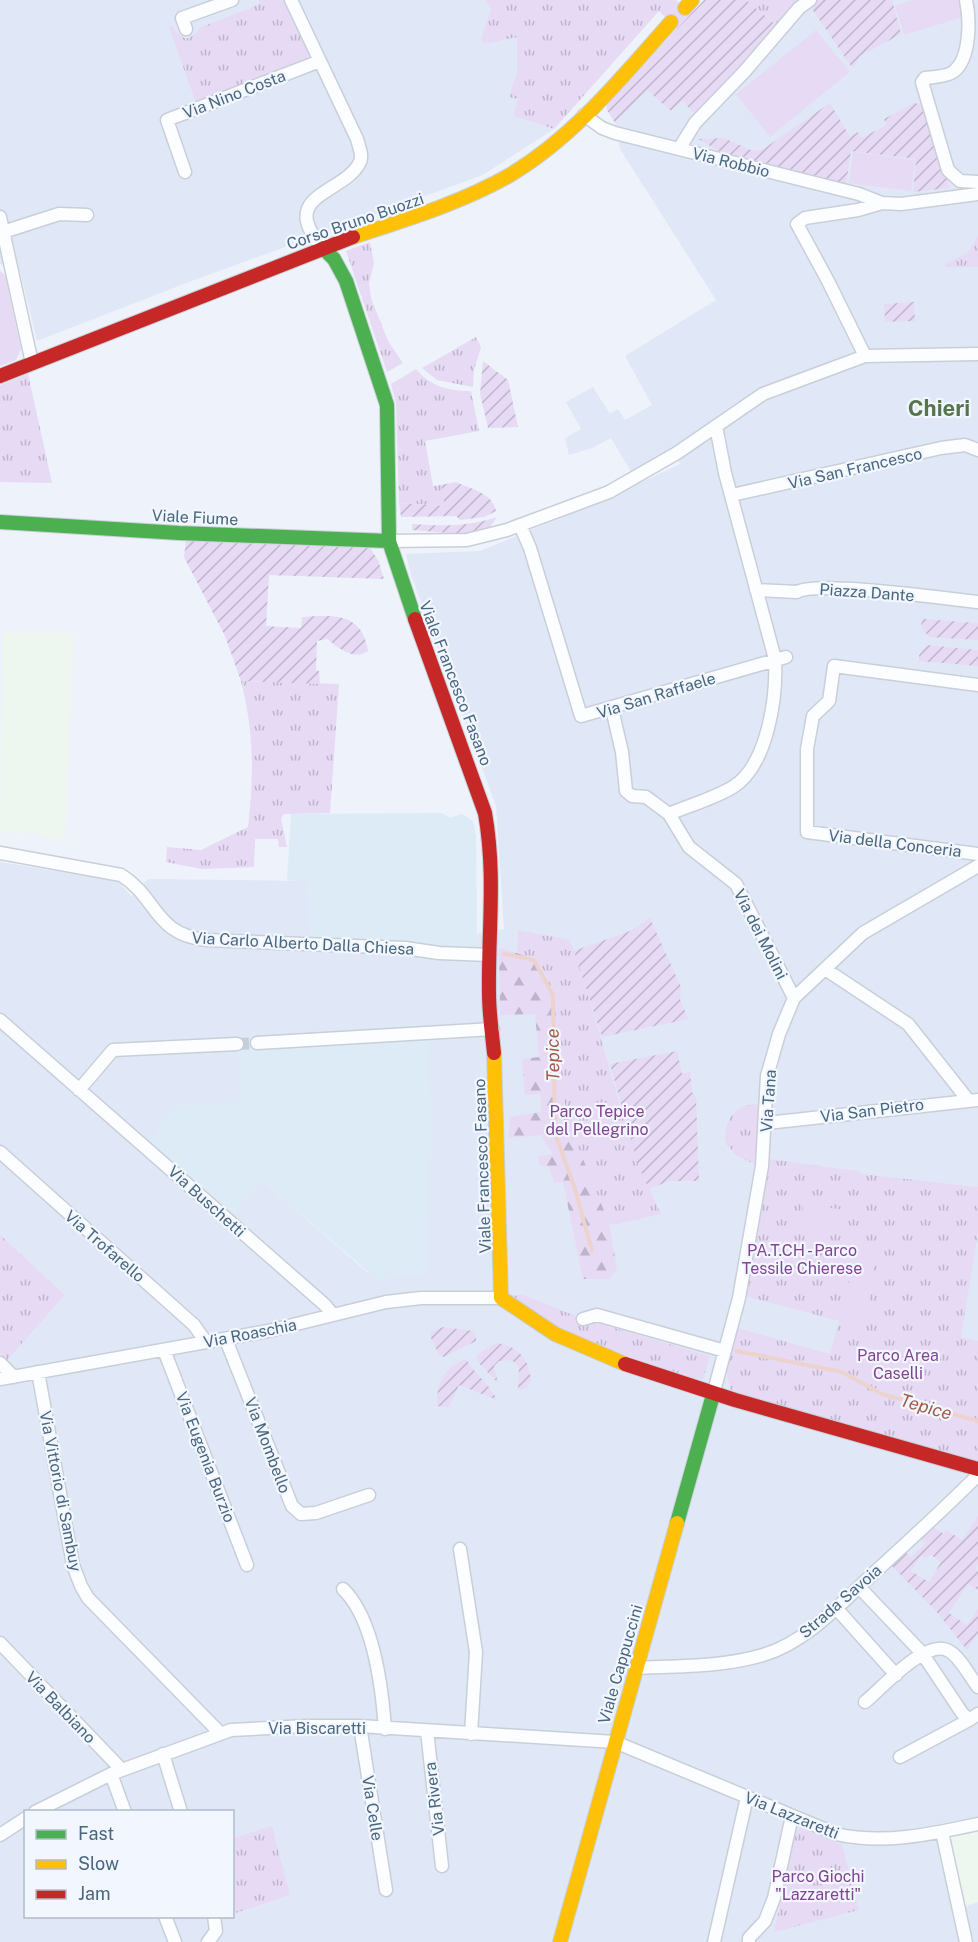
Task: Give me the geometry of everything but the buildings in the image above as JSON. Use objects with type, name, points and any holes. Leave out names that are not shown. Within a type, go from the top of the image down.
[{"type":"street","points":[[169,22],[184,23],[232,0]]},
{"type":"street","points":[[291,0],[362,154],[355,169],[315,198],[309,209],[307,217],[313,236],[323,248]]},
{"type":"street","points":[[679,149],[695,123],[745,71],[783,25],[810,0]]},
{"type":"street","points":[[966,0],[970,28],[958,66],[951,74],[925,78],[922,82],[948,170],[960,181],[978,182]]},
{"type":"street","name":"Corso Bruno Buozzi","points":[[0,376],[323,248],[458,203],[492,187],[538,157],[584,115],[671,22]]},
{"type":"street","name":"Via Nino Costa","points":[[186,172],[167,120],[320,61]]},
{"type":"street","name":"Via Robbio","points":[[584,115],[608,130],[859,194],[882,203]]},
{"type":"street","points":[[865,356],[828,281],[796,224],[805,218],[851,211],[882,203],[901,204],[978,194]]},
{"type":"street","points":[[3,232],[59,214],[87,215]]},
{"type":"street","points":[[0,217],[32,363]]},
{"type":"street","name":"Viale Francesco Fasano","points":[[323,248],[334,259],[346,281],[387,405],[389,541],[410,608],[485,813],[490,841],[492,938],[489,993],[493,1029],[501,1298]]},
{"type":"street","points":[[389,541],[467,540],[520,525],[609,492],[661,462],[763,394],[865,356],[978,354]]},
{"type":"street","points":[[669,814],[735,786],[752,765],[763,745],[777,686],[780,658],[756,590],[716,426]]},
{"type":"street","name":"Via San Francesco","points":[[732,495],[941,448],[965,446],[978,450]]},
{"type":"street","name":"Viale Fiume","points":[[0,522],[179,533],[389,541]]},
{"type":"street","name":"Via San Raffaele","points":[[520,525],[530,548],[581,716],[612,709],[780,658]]},
{"type":"street","name":"Piazza Dante","points":[[756,590],[797,592],[802,589],[827,589],[951,597],[978,602]]},
{"type":"street","name":"Via della Conceria","points":[[978,684],[834,666],[829,701],[813,716],[807,749],[807,832],[978,854]]},
{"type":"street","name":"Via dei Molini","points":[[612,709],[622,752],[626,791],[632,796],[646,797],[669,814],[689,847],[736,884],[794,998]]},
{"type":"street","name":"Via Carlo Alberto Dalla Chiesa","points":[[0,853],[121,875],[130,880],[171,928],[183,936],[207,940],[405,948],[439,953],[490,955]]},
{"type":"street","name":"Via Tana","points":[[713,1395],[739,1298],[762,1166],[767,1123],[767,1076],[779,1034],[794,998],[863,933],[978,866]]},
{"type":"street","points":[[825,969],[908,1024],[973,1100]]},
{"type":"street","name":"Via Buschetti","points":[[0,1020],[326,1305],[333,1315]]},
{"type":"street","points":[[257,1043],[493,1029]]},
{"type":"street","points":[[78,1090],[113,1050],[237,1044]]},
{"type":"street","name":"Via San Pietro","points":[[767,1123],[973,1100]]},
{"type":"street","name":"Via Trofarello","points":[[0,1152],[194,1325],[206,1342]]},
{"type":"street","points":[[501,1298],[550,1333],[582,1349],[713,1395],[978,1469]]},
{"type":"street","name":"Via Roaschia","points":[[0,1379],[226,1340],[407,1300],[501,1298]]},
{"type":"street","points":[[583,1319],[597,1315],[725,1351]]},
{"type":"street","name":"Via Mombello","points":[[226,1340],[292,1506],[301,1514],[316,1513],[369,1494]]},
{"type":"street","name":"Via Eugenia Burzio","points":[[164,1350],[247,1565]]},
{"type":"street","points":[[0,1363],[14,1377]]},
{"type":"street","name":"Via Vittorio di Sambuy","points":[[38,1372],[74,1565],[81,1586],[95,1605],[221,1734]]},
{"type":"street","name":"Viale Cappuccini","points":[[560,1942],[713,1395]]},
{"type":"street","name":"Strada Savoia","points":[[636,1668],[727,1662],[763,1655],[804,1634],[860,1587],[978,1475]]},
{"type":"street","points":[[460,1550],[476,1652],[471,1734]]},
{"type":"street","points":[[860,1587],[922,1653],[973,1717],[900,1757]]},
{"type":"street","points":[[343,1589],[354,1599],[369,1632],[384,1706],[385,1729]]},
{"type":"street","points":[[836,1608],[896,1675]]},
{"type":"street","name":"Via Balbiano","points":[[0,1643],[117,1772]]},
{"type":"street","points":[[865,1702],[922,1653],[939,1648],[949,1651],[978,1687]]},
{"type":"street","name":"Via Biscaretti","points":[[39,1810],[117,1772],[162,1754],[221,1734],[247,1728],[360,1726],[615,1742]]},
{"type":"street","name":"Via Celle","points":[[360,1726],[386,1890]]},
{"type":"street","name":"Via Rivera","points":[[427,1731],[442,1866]]},
{"type":"street","name":"Via Lazzaretti","points":[[615,1742],[836,1834],[862,1839],[942,1832],[978,1824]]},
{"type":"street","points":[[162,1754],[180,1810]]},
{"type":"street","points":[[117,1772],[125,1810]]},
{"type":"street","points":[[714,1942],[747,1797]]},
{"type":"street","points":[[749,1942],[749,1938],[765,1921],[774,1898],[792,1816]]},
{"type":"street","points":[[0,1834],[24,1819]]},
{"type":"street","points":[[942,1832],[966,1942]]},
{"type":"street","points":[[165,1918],[175,1942]]},
{"type":"street","points":[[208,1942],[216,1931],[214,1918]]},
{"type":"shaded area","points":[[0,0],[485,0],[491,9],[485,44],[517,36],[517,71],[510,96],[517,99],[513,116],[554,129],[483,175],[189,282],[37,341],[20,271],[0,264]]},
{"type":"shaded area","points":[[803,0],[978,0],[978,1831],[949,1838],[962,1907],[978,1902],[978,1942],[0,1942],[0,862],[118,881],[131,896],[148,879],[308,881],[311,939],[465,948],[465,945],[477,941],[478,933],[504,929],[496,806],[411,575],[406,554],[480,551],[595,504],[680,464],[672,450],[633,475],[611,438],[592,448],[569,455],[565,438],[581,429],[566,402],[593,387],[610,414],[618,409],[625,420],[652,405],[625,356],[716,300],[620,149],[615,123],[647,89],[671,111],[683,101],[695,115]],"holes":[[[238,1048],[433,1154],[430,1154],[368,1273],[262,1180],[232,1214],[243,1102]]]},
{"type":"shaded area","points":[[3,631],[74,633],[65,840],[39,836],[33,828],[22,834],[0,831]]},
{"type":"shaded area","points":[[442,813],[450,818],[462,814],[473,821],[476,835],[477,941],[465,945],[465,948],[311,940],[308,882],[287,880],[291,814]]},
{"type":"shaded area","points":[[428,1037],[433,1154],[430,1154],[426,1275],[392,1275],[380,1282],[262,1180],[232,1214],[149,1141],[176,1106],[242,1101],[238,1048]]},
{"type":"shaded area","points":[[978,1831],[978,1902],[962,1907],[949,1838]]},
{"type":"green space","points":[[259,0],[285,0],[310,53],[308,58],[196,103],[169,27],[172,26],[186,39],[196,34],[199,28],[260,4]]},
{"type":"green space","points":[[485,0],[676,0],[690,15],[677,29],[659,11],[554,129],[513,116],[517,99],[509,97],[517,71],[517,37],[485,44],[481,40],[491,9]]},
{"type":"green space","points":[[704,0],[746,0],[776,25],[750,59],[695,115],[683,101],[671,111],[647,90],[615,123],[607,110],[607,103]]},
{"type":"green space","points":[[746,0],[800,0],[776,25]]},
{"type":"green space","points":[[818,0],[892,0],[901,34],[860,56],[853,69],[812,9],[811,5]]},
{"type":"green space","points":[[914,0],[958,0],[963,17],[904,35],[895,6]]},
{"type":"green space","points":[[816,30],[850,72],[770,137],[736,94]]},
{"type":"green space","points":[[830,103],[850,137],[858,132],[862,138],[886,125],[884,119],[914,103],[924,105],[947,175],[949,188],[913,192],[916,159],[851,151],[846,184],[726,155],[698,139],[724,138],[753,151],[762,150]]},
{"type":"green space","points":[[853,152],[915,160],[911,191],[849,183]]},
{"type":"green space","points":[[978,236],[978,267],[945,267],[945,264],[968,252]]},
{"type":"green space","points":[[370,242],[374,263],[369,283],[371,298],[388,341],[403,363],[387,372],[346,251]]},
{"type":"green space","points":[[0,271],[5,275],[21,349],[16,360],[0,366]]},
{"type":"green space","points":[[914,302],[915,321],[885,322],[884,304]]},
{"type":"green space","points":[[476,337],[481,347],[474,370],[473,387],[437,380],[422,368]]},
{"type":"green space","points":[[483,361],[508,380],[518,427],[488,428],[480,394]]},
{"type":"green space","points":[[416,369],[428,380],[441,387],[471,391],[479,431],[425,441],[433,486],[441,485],[446,506],[399,503],[396,403],[391,384]]},
{"type":"green space","points":[[28,374],[52,483],[0,482],[0,385]]},
{"type":"green space","points":[[456,482],[486,496],[496,511],[484,517],[460,520],[456,516],[401,517],[399,503],[445,506],[441,485]]},
{"type":"green space","points":[[497,517],[490,527],[462,534],[412,530],[412,524],[455,525]]},
{"type":"green space","points":[[186,541],[370,548],[378,560],[384,579],[269,575],[266,626],[301,628],[302,617],[325,616],[345,619],[360,629],[368,651],[357,655],[341,649],[327,639],[317,641],[316,670],[319,671],[320,684],[241,681],[225,636],[184,557]]},
{"type":"green space","points":[[922,619],[978,623],[978,640],[929,637],[921,626]]},
{"type":"green space","points":[[927,645],[978,650],[978,666],[919,661],[919,655]]},
{"type":"green space","points":[[241,681],[339,684],[330,813],[284,814],[281,818],[287,847],[279,847],[278,839],[255,839],[254,867],[202,869],[166,862],[167,847],[201,850],[248,827],[252,754]]},
{"type":"green space","points":[[650,918],[681,987],[680,999],[688,1019],[602,1037],[574,951],[630,931]]},
{"type":"green space","name":"Parco Tepice del Pellegrino","points":[[518,930],[570,940],[622,1113],[646,1181],[661,1214],[613,1225],[609,1223],[570,1127],[563,1094],[554,994],[541,967],[532,959],[517,953]]},
{"type":"green space","points":[[499,948],[535,961],[550,982],[554,994],[563,1094],[570,1127],[609,1223],[617,1268],[610,1279],[583,1279],[563,1182],[554,1183],[549,1167],[539,1165],[539,1156],[553,1154],[540,1135],[508,1138],[510,1117],[541,1112],[540,1094],[525,1095],[522,1059],[539,1057],[535,1014],[500,1015]]},
{"type":"green space","points":[[677,1051],[682,1074],[690,1071],[692,1092],[696,1097],[699,1181],[669,1181],[649,1189],[638,1165],[610,1064]]},
{"type":"green space","points":[[754,1104],[767,1107],[757,1165],[735,1155],[725,1141],[727,1127],[732,1116],[741,1108]]},
{"type":"green space","name":"Parco Area Caselli","points":[[769,1159],[858,1171],[862,1174],[978,1187],[978,1234],[961,1337],[978,1341],[978,1461],[731,1391],[725,1367],[737,1328],[830,1354],[839,1321],[745,1296]]},
{"type":"green space","points":[[804,1203],[844,1210],[841,1234],[799,1227]]},
{"type":"green space","points":[[0,1235],[65,1295],[7,1360],[0,1353]]},
{"type":"green space","points":[[852,1261],[874,1264],[867,1323],[844,1320]]},
{"type":"green space","points":[[511,1295],[524,1295],[583,1319],[710,1356],[703,1379],[690,1378],[563,1333]]},
{"type":"green space","points":[[443,1327],[473,1331],[476,1341],[444,1357],[439,1355],[431,1338],[431,1332]]},
{"type":"green space","points":[[496,1343],[511,1347],[525,1360],[531,1381],[526,1389],[518,1390],[519,1367],[512,1360],[499,1361],[494,1366],[498,1383],[476,1360],[478,1354]]},
{"type":"green space","points":[[466,1359],[497,1400],[459,1385],[449,1407],[437,1406],[438,1390],[443,1377],[458,1362]]},
{"type":"green space","points":[[978,1516],[978,1564],[975,1569],[978,1571],[978,1590],[968,1584],[949,1613],[967,1625],[978,1609],[978,1633],[967,1650],[936,1611],[889,1563],[903,1550],[911,1557],[925,1544],[918,1536],[932,1526],[944,1534],[946,1530],[962,1540]],"holes":[[[930,1554],[941,1562],[929,1582],[911,1571],[921,1556],[926,1559]]]},
{"type":"green space","points":[[272,1826],[290,1895],[234,1914],[234,1838]]},
{"type":"green space","name":"Parco Giochi \"Lazzaretti\"","points":[[801,1828],[842,1845],[859,1910],[774,1932],[796,1831]]},
{"type":"waterway","name":"Tepice","points":[[504,954],[534,960],[553,995],[555,1133],[575,1189],[592,1251]]},
{"type":"waterway","name":"Tepice","points":[[737,1351],[842,1372],[882,1394],[978,1421]]},
{"type":"tunnel","points":[[237,1044],[257,1043]]},
{"type":"traffic: fast","points":[[323,248],[334,259],[346,281],[387,405],[389,541],[415,619]]},
{"type":"traffic: fast","points":[[0,522],[179,533],[389,541]]},
{"type":"traffic: fast","points":[[677,1523],[713,1395]]},
{"type":"traffic: slow","points":[[685,8],[692,0]]},
{"type":"traffic: slow","points":[[353,237],[472,194],[510,175],[533,160],[596,105],[671,22]]},
{"type":"traffic: slow","points":[[494,1053],[501,1298],[555,1334],[625,1364]]},
{"type":"traffic: slow","points":[[560,1942],[677,1523]]},
{"type":"traffic: jam","points":[[0,376],[353,237]]},
{"type":"traffic: jam","points":[[415,619],[485,813],[490,859],[489,1000],[494,1053]]},
{"type":"traffic: jam","points":[[625,1364],[735,1400],[978,1469]]},
{"type":"district","name":"Chieri","points":[[939,408]]},
{"type":"park label","name":"PA.T.CH - Parco Tessile Chierese","points":[[802,1259]]}]
